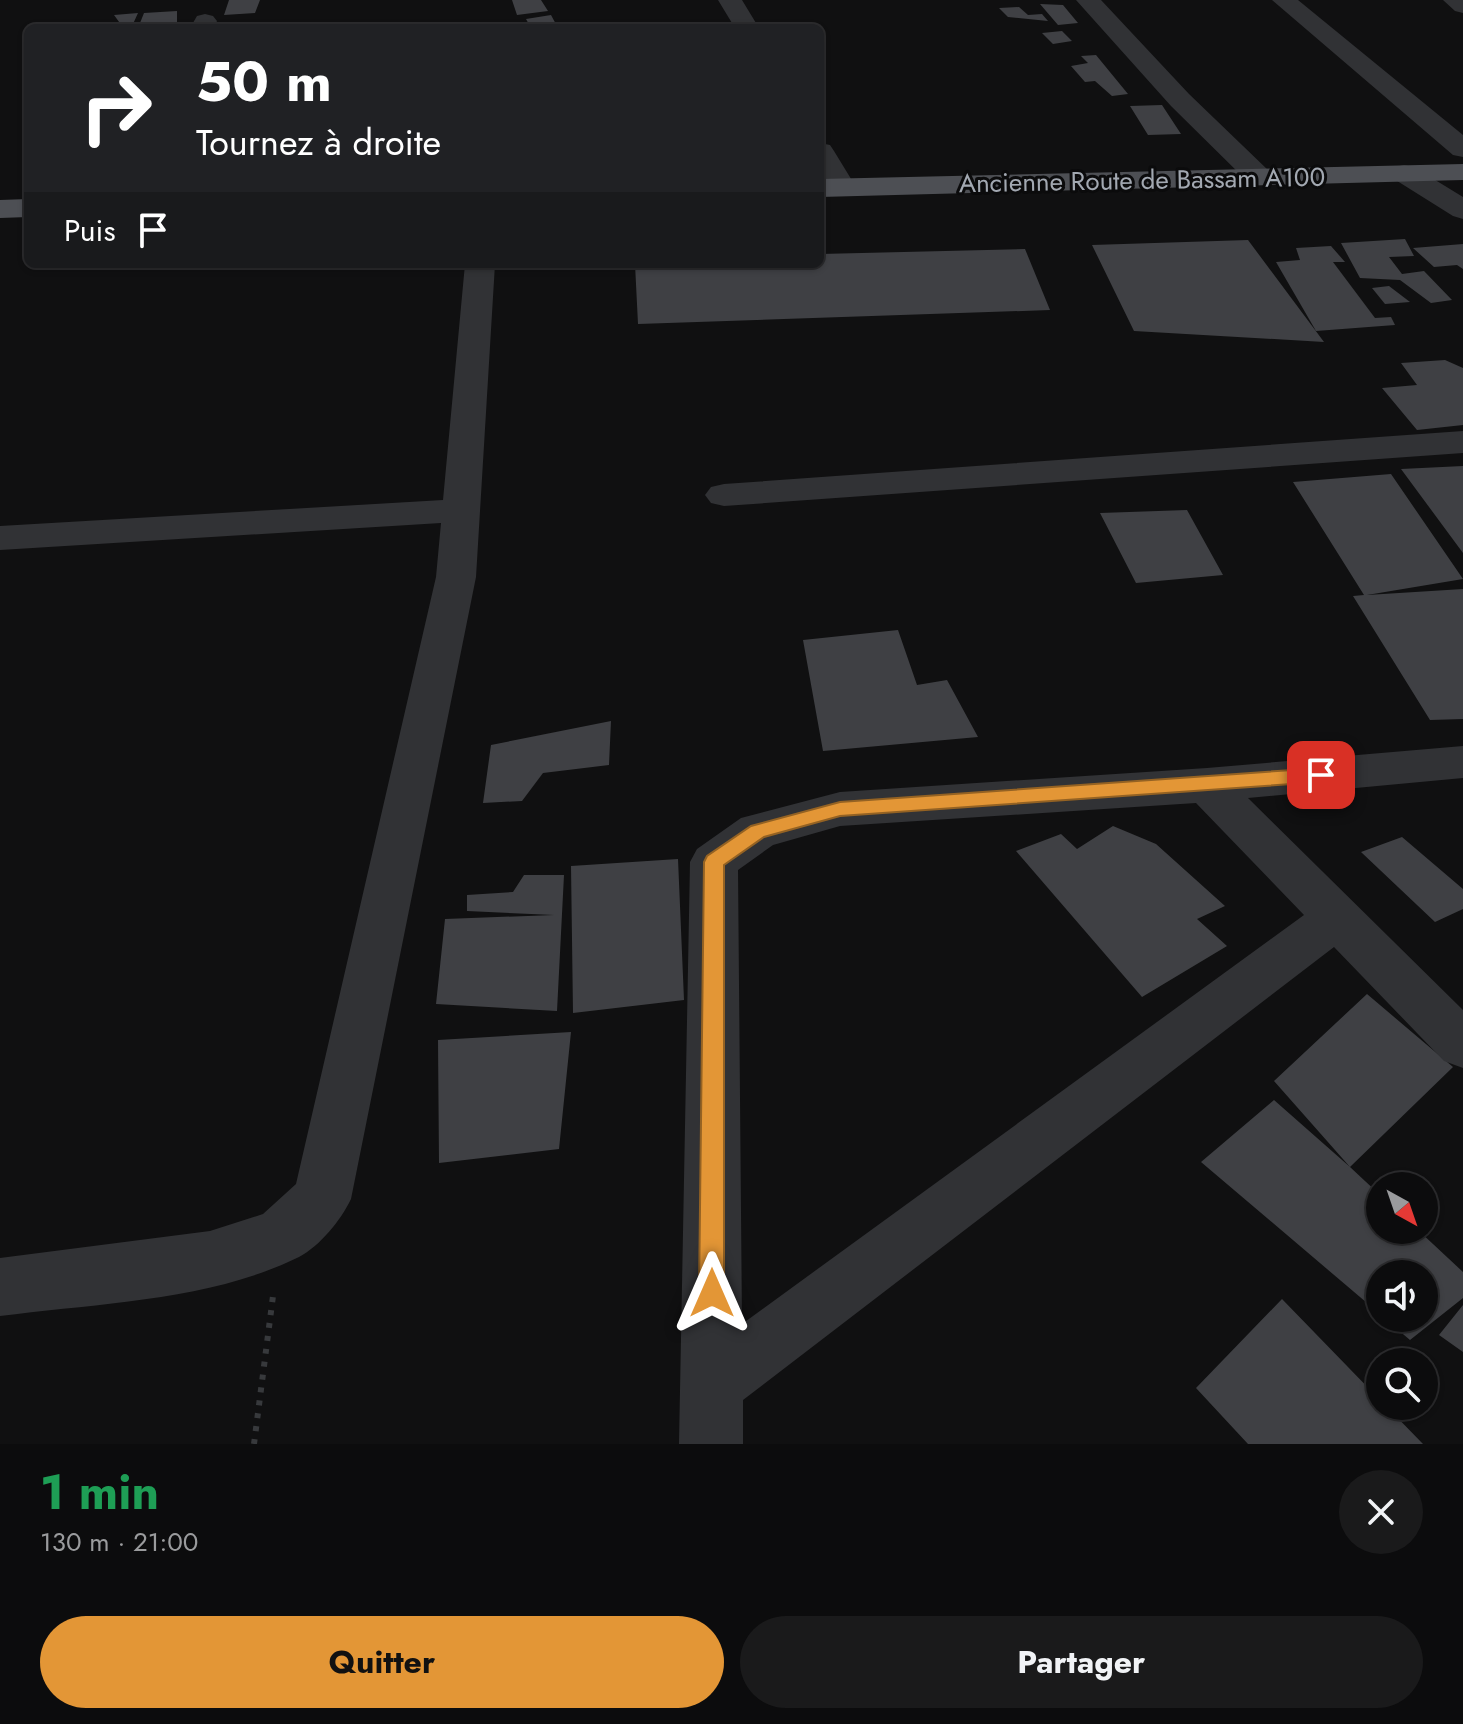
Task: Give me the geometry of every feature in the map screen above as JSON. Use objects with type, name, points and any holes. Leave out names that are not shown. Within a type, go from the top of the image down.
[{"type":"main road","name":"Ancienne Route de Bassam A100","points":[[831,188],[1463,172]]},
{"type":"main road","points":[[0,209],[24,208]]},
{"type":"street","points":[[730,0],[745,24]]},
{"type":"street","points":[[1088,0],[1180,100],[1259,177]]},
{"type":"street","points":[[1284,0],[1463,149]]},
{"type":"street","points":[[1455,0],[1463,6]]},
{"type":"street","points":[[824,164],[831,188]]},
{"type":"street","points":[[1404,173],[1463,210]]},
{"type":"street","points":[[0,1287],[210,1260],[281,1236],[322,1199],[456,577],[480,268]]},
{"type":"street","points":[[724,495],[1463,442]]},
{"type":"street","points":[[0,538],[461,510]]},
{"type":"street","points":[[711,1444],[714,862],[758,831],[840,809],[1207,785],[1463,762]]},
{"type":"street","points":[[1207,785],[1463,1045]]},
{"type":"street","points":[[711,1385],[1337,917]]},
{"type":"path","points":[[254,1444],[281,1236]]},
{"type":"building","points":[[229,0],[260,0],[255,13],[224,15]]},
{"type":"building","points":[[512,0],[541,0],[548,11],[517,15]]},
{"type":"building","points":[[1040,4],[1063,5],[1078,23],[1058,25]]},
{"type":"building","points":[[1019,7],[1028,15],[1042,14],[1048,21],[1008,17],[999,8]]},
{"type":"building","points":[[177,11],[177,24],[140,24],[144,13]]},
{"type":"building","points":[[138,13],[133,24],[121,24],[114,15]]},
{"type":"building","points":[[551,15],[556,24],[529,24],[526,19]]},
{"type":"building","points":[[1062,31],[1072,41],[1053,44],[1042,33]]},
{"type":"building","points":[[1096,55],[1128,94],[1112,96],[1095,81],[1085,82],[1071,66],[1088,63],[1081,56]]},
{"type":"building","points":[[1162,105],[1181,134],[1148,135],[1130,106]]},
{"type":"building","points":[[1405,239],[1414,256],[1389,257],[1402,274],[1424,271],[1452,300],[1431,303],[1400,280],[1360,278],[1341,243]]},
{"type":"building","points":[[1248,240],[1324,342],[1134,331],[1092,245]]},
{"type":"building","points":[[1463,244],[1463,269],[1457,265],[1434,267],[1413,248]]},
{"type":"building","points":[[1331,246],[1345,262],[1333,262],[1375,318],[1391,317],[1395,325],[1316,331],[1276,262],[1300,260],[1296,248]]},
{"type":"building","points":[[1025,249],[1050,310],[638,324],[635,268],[824,268],[824,254]]},
{"type":"building","points":[[1389,286],[1410,302],[1385,304],[1372,288]]},
{"type":"building","points":[[1445,360],[1463,368],[1463,425],[1417,430],[1382,388],[1417,385],[1401,363]]},
{"type":"building","points":[[1463,466],[1463,553],[1401,469]]},
{"type":"building","points":[[1391,474],[1463,579],[1367,595],[1463,589],[1463,719],[1430,720],[1353,596],[1364,595],[1293,482]]},
{"type":"building","points":[[1187,510],[1223,575],[1136,583],[1100,513]]},
{"type":"building","points":[[898,630],[917,685],[947,680],[978,737],[823,751],[803,640]]},
{"type":"building","points":[[611,721],[609,765],[543,773],[522,801],[483,803],[491,745]]},
{"type":"building","points":[[1113,826],[1156,844],[1225,906],[1197,919],[1227,946],[1142,997],[1016,851],[1061,834],[1077,849]]},
{"type":"building","points":[[1402,837],[1463,889],[1463,909],[1435,922],[1361,852]]},
{"type":"building","points":[[678,859],[684,1000],[573,1013],[571,866]]},
{"type":"building","points":[[524,875],[564,875],[557,1011],[436,1004],[445,919],[554,915],[467,911],[467,895],[513,892]]},
{"type":"building","points":[[1367,994],[1453,1067],[1350,1167],[1274,1081]]},
{"type":"building","points":[[571,1032],[559,1149],[439,1163],[438,1040]]},
{"type":"building","points":[[1274,1100],[1366,1182],[1366,1244],[1433,1244],[1463,1272],[1463,1298],[1438,1318],[1438,1260],[1366,1260],[1366,1302],[1201,1162]]},
{"type":"building","points":[[1282,1299],[1366,1386],[1366,1420],[1400,1420],[1423,1444],[1248,1444],[1196,1388]]},
{"type":"building","points":[[1463,1305],[1463,1352],[1439,1335]]},
{"type":"building","points":[[1401,1332],[1420,1332],[1410,1340]]},
{"type":"route","points":[[712,1293],[714,862],[758,831],[840,809],[1321,775]]}]
